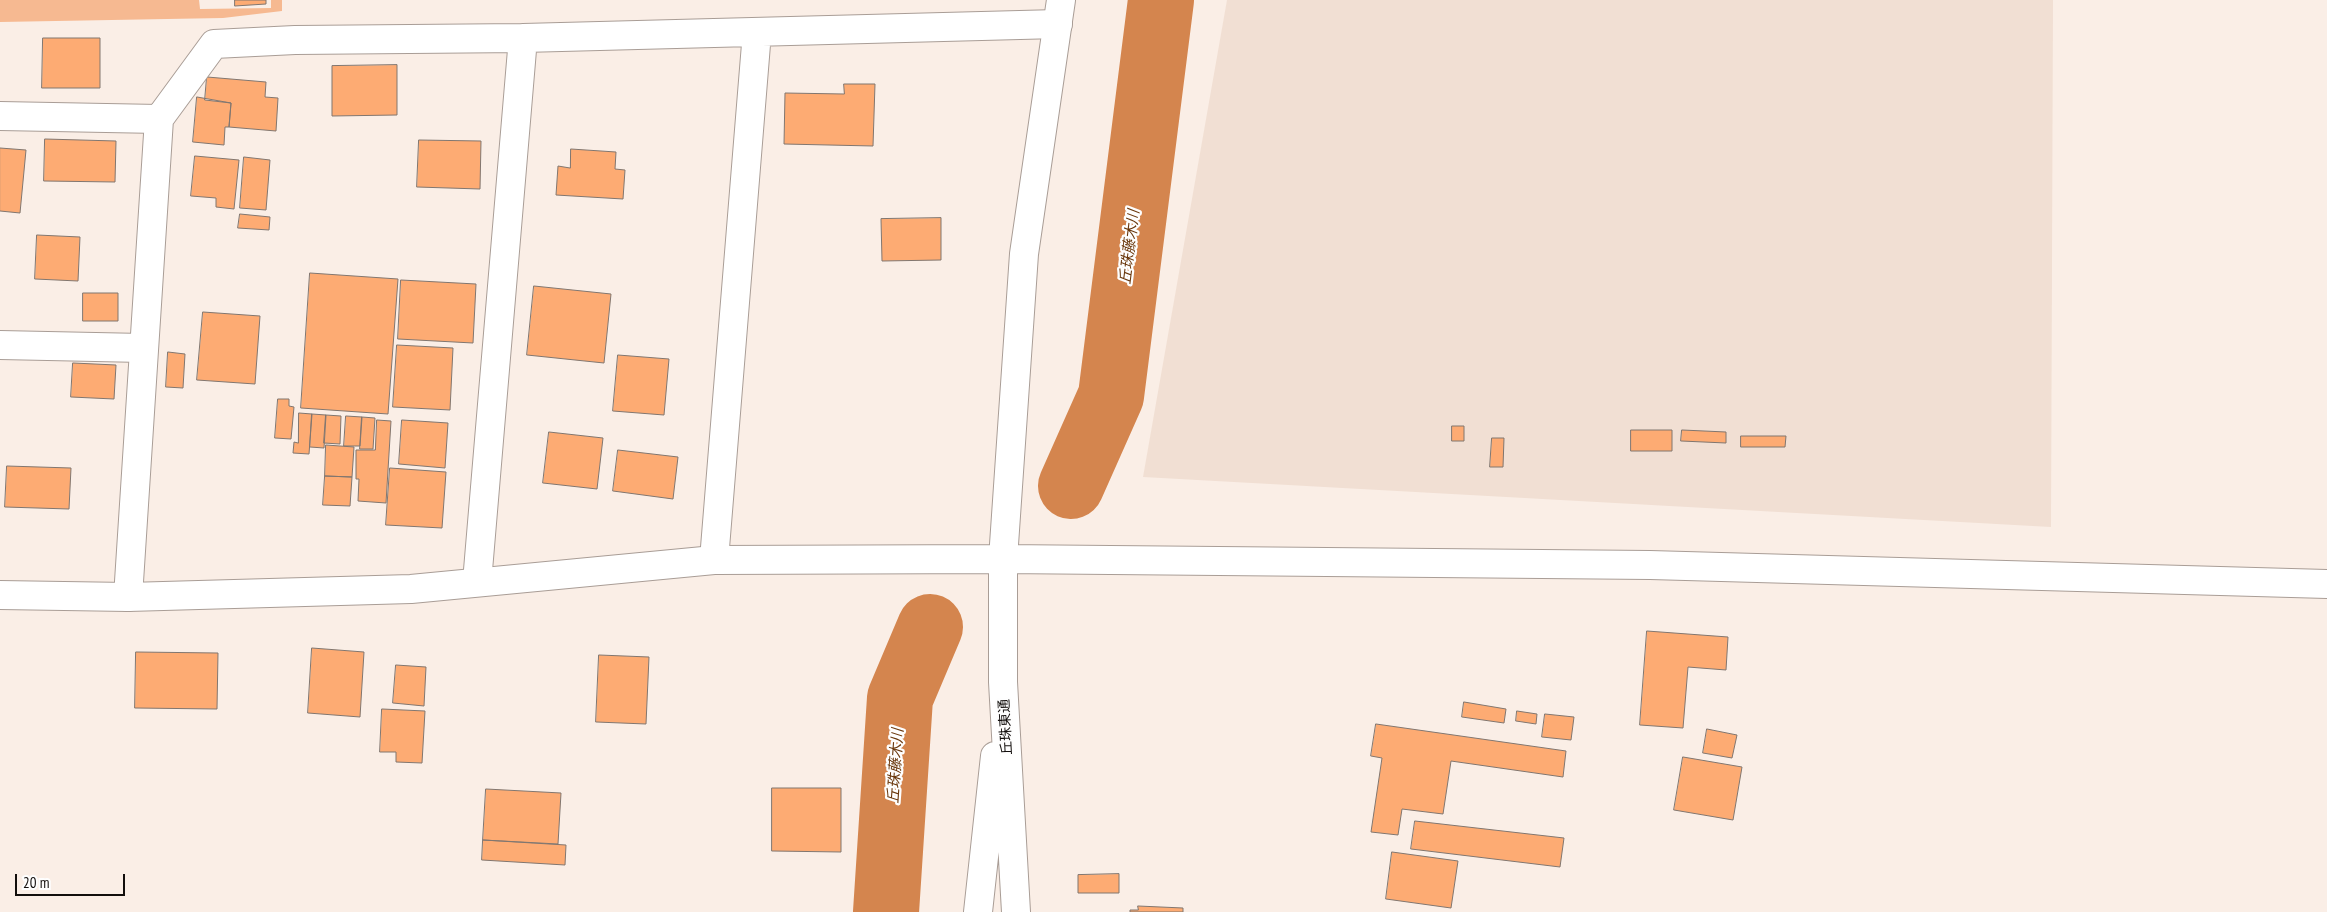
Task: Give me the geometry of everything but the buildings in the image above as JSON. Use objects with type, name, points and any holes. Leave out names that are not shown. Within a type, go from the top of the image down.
[{"type":"street","points":[[128,597],[142,348],[159,119],[214,44],[295,40],[523,38],[757,32],[1060,12],[1024,254],[1003,559],[1004,682]]},
{"type":"street","points":[[714,560],[757,32]]},
{"type":"street","points":[[477,582],[523,38]]},
{"type":"street","points":[[0,116],[159,119]]},
{"type":"street","points":[[0,345],[142,348]]},
{"type":"street","points":[[0,595],[128,597],[411,589],[714,560],[1003,559],[1650,565],[2327,584]]},
{"type":"street","name":"丘珠東通","points":[[978,912],[1004,682]]},
{"type":"street","name":"丘珠東通","points":[[1004,682],[1016,912]]},
{"type":"shaded area","points":[[0,0],[199,0],[200,9],[271,8],[271,0],[282,0],[282,11],[223,18],[0,22]]},
{"type":"shaded area","points":[[1227,0],[2053,0],[2051,527],[1143,477]]},
{"type":"waterway","name":"丘珠藤木川","points":[[1071,486],[1111,396],[1161,0]]},
{"type":"waterway","name":"丘珠藤木川","points":[[886,912],[900,698],[930,627]]}]
